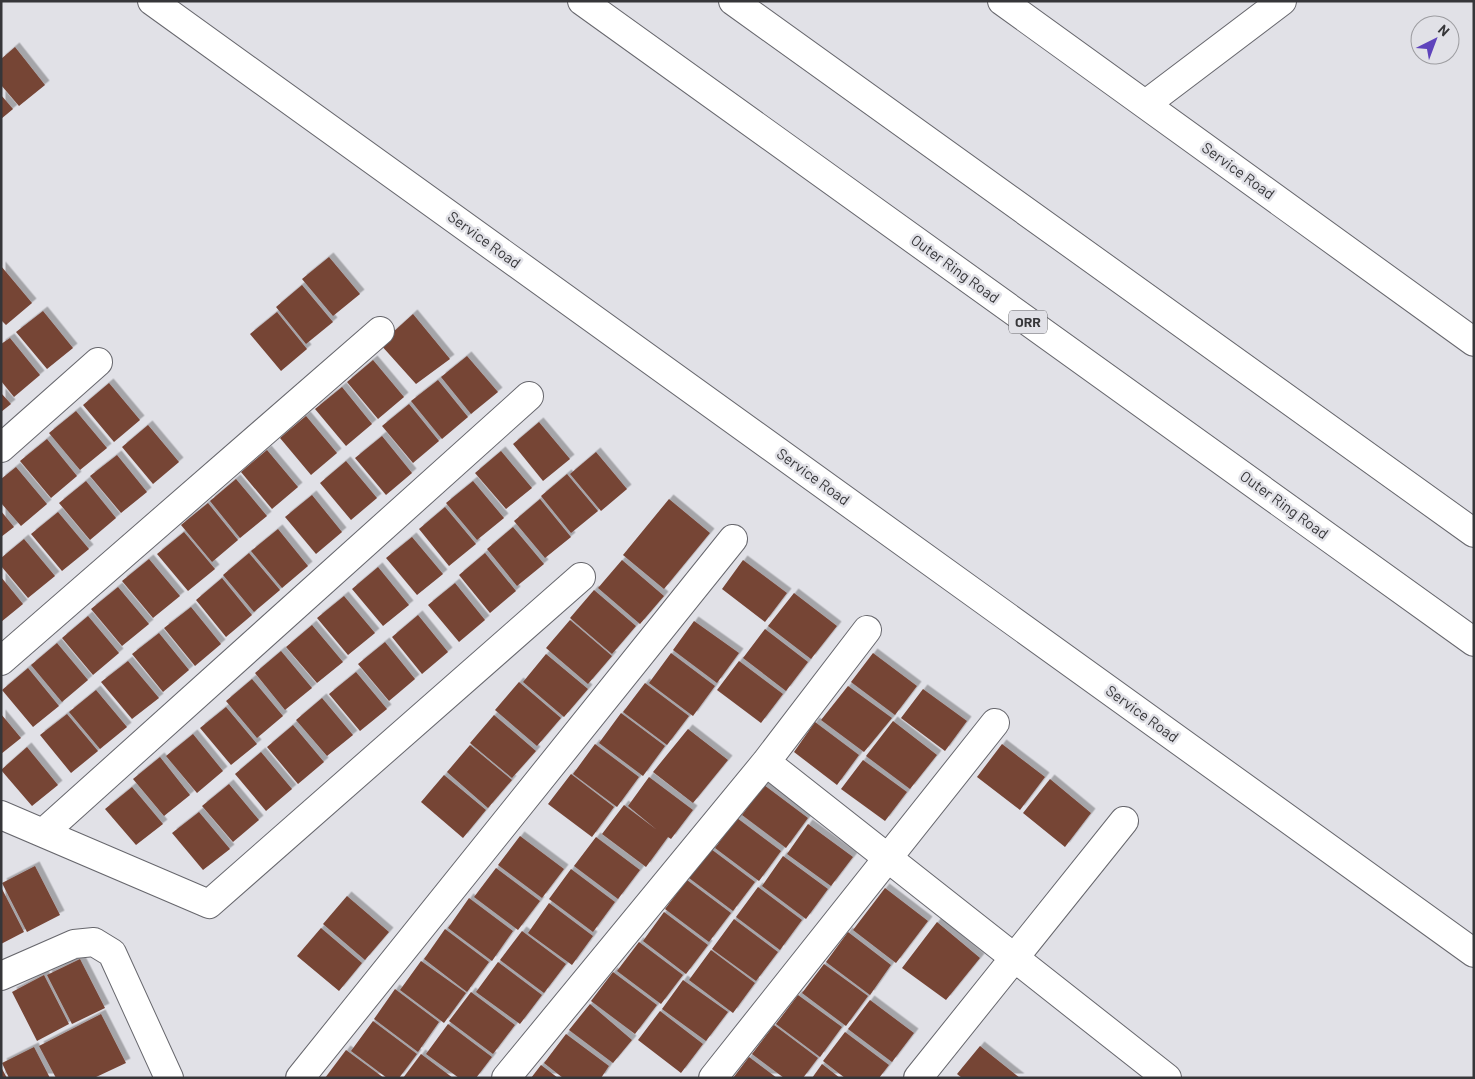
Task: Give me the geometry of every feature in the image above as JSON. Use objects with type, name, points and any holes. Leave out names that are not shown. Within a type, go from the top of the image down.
[{"type":"main road","name":"Service Road","points":[[152,1],[1474,953]]},
{"type":"main road","name":"Outer Ring Road","points":[[582,1],[1474,642]]},
{"type":"main road","points":[[734,1],[1474,533]]},
{"type":"main road","name":"Service Road","points":[[1002,1],[1474,342]]},
{"type":"main road","points":[[1146,104],[1282,1]]},
{"type":"main road","points":[[1,660],[380,331]]},
{"type":"main road","points":[[1,448],[98,362]]},
{"type":"main road","points":[[43,833],[529,396]]},
{"type":"main road","points":[[300,1078],[733,539]]},
{"type":"main road","points":[[1,815],[208,904],[581,577]]},
{"type":"main road","points":[[506,1078],[766,762],[867,630]]},
{"type":"main road","points":[[714,1078],[995,723]]},
{"type":"main road","points":[[766,762],[1015,959],[1155,1074]]},
{"type":"main road","points":[[918,1078],[1124,822]]},
{"type":"main road","points":[[1,976],[74,944],[94,942],[112,953],[169,1078]]},
{"type":"building","points":[[15,47],[45,85],[19,106],[1,85],[1,59]]},
{"type":"building","points":[[1,95],[13,109],[1,119]]},
{"type":"building","points":[[329,257],[360,294],[333,316],[302,279]]},
{"type":"building","points":[[1,266],[32,303],[6,325],[1,320]]},
{"type":"building","points":[[302,285],[333,322],[306,344],[276,307]]},
{"type":"building","points":[[43,311],[73,348],[47,369],[16,332]]},
{"type":"building","points":[[277,312],[307,349],[281,371],[250,334]]},
{"type":"building","points":[[413,314],[450,359],[416,384],[380,344]]},
{"type":"building","points":[[10,338],[40,375],[14,397],[1,381],[1,344]]},
{"type":"building","points":[[467,356],[498,392],[471,414],[441,377]]},
{"type":"building","points":[[373,360],[404,397],[378,419],[347,382]]},
{"type":"building","points":[[438,380],[468,417],[442,439],[411,401]]},
{"type":"building","points":[[109,383],[140,420],[114,442],[83,405]]},
{"type":"building","points":[[342,387],[372,424],[346,446],[315,409]]},
{"type":"building","points":[[1,393],[11,404],[1,412]]},
{"type":"building","points":[[409,404],[439,441],[413,463],[382,426]]},
{"type":"building","points":[[76,411],[107,448],[80,470],[49,433]]},
{"type":"building","points":[[306,416],[337,453],[311,475],[280,438]]},
{"type":"building","points":[[539,422],[570,459],[543,481],[513,444]]},
{"type":"building","points":[[148,425],[179,462],[153,484],[122,447]]},
{"type":"building","points":[[382,436],[412,473],[386,495],[355,458]]},
{"type":"building","points":[[47,439],[77,476],[51,498],[20,461]]},
{"type":"building","points":[[267,450],[298,487],[272,509],[241,472]]},
{"type":"building","points":[[501,451],[532,488],[506,509],[475,473]]},
{"type":"building","points":[[596,452],[627,489],[601,511],[570,474]]},
{"type":"building","points":[[117,455],[147,492],[121,513],[90,476]]},
{"type":"building","points":[[346,461],[377,498],[351,520],[320,483]]},
{"type":"building","points":[[16,467],[47,504],[21,526],[1,503],[1,479]]},
{"type":"building","points":[[567,474],[598,511],[571,533],[541,496]]},
{"type":"building","points":[[236,479],[267,516],[240,538],[210,501]]},
{"type":"building","points":[[86,481],[116,518],[90,540],[59,503]]},
{"type":"building","points":[[473,481],[504,518],[477,540],[446,503]]},
{"type":"building","points":[[312,495],[342,532],[316,554],[285,517]]},
{"type":"building","points":[[540,499],[571,537],[545,558],[514,521]]},
{"type":"building","points":[[669,499],[710,533],[664,589],[623,555]]},
{"type":"building","points":[[208,503],[238,540],[212,562],[181,525]]},
{"type":"building","points":[[445,507],[476,544],[449,566],[419,529]]},
{"type":"building","points":[[1,511],[14,527],[1,537]]},
{"type":"building","points":[[58,512],[89,549],[62,571],[31,534]]},
{"type":"building","points":[[513,527],[544,564],[517,586],[487,549]]},
{"type":"building","points":[[278,529],[308,566],[282,588],[251,551]]},
{"type":"building","points":[[184,532],[215,569],[188,591],[157,554]]},
{"type":"building","points":[[412,537],[443,574],[417,595],[386,558]]},
{"type":"building","points":[[24,539],[55,576],[28,598],[1,566],[1,558]]},
{"type":"building","points":[[249,553],[280,590],[254,612],[223,575]]},
{"type":"building","points":[[485,553],[516,591],[490,613],[459,575]]},
{"type":"building","points":[[149,559],[180,596],[153,618],[122,581]]},
{"type":"building","points":[[622,560],[664,596],[640,624],[598,588]]},
{"type":"building","points":[[743,560],[787,593],[765,622],[722,589]]},
{"type":"building","points":[[378,567],[409,605],[383,626],[352,589]]},
{"type":"building","points":[[1,577],[23,604],[1,622]]},
{"type":"building","points":[[222,578],[252,615],[226,637],[196,600]]},
{"type":"building","points":[[455,583],[485,620],[459,642],[428,605]]},
{"type":"building","points":[[118,587],[149,624],[122,646],[91,609]]},
{"type":"building","points":[[594,590],[636,626],[612,654],[570,618]]},
{"type":"building","points":[[794,593],[837,626],[811,659],[768,626]]},
{"type":"building","points":[[344,596],[375,633],[348,655],[317,618]]},
{"type":"building","points":[[191,607],[221,644],[195,666],[164,628]]},
{"type":"building","points":[[418,615],[448,652],[422,674],[392,637]]},
{"type":"building","points":[[88,616],[119,653],[93,675],[62,638]]},
{"type":"building","points":[[570,620],[612,656],[588,684],[546,648]]},
{"type":"building","points":[[694,621],[739,653],[717,683],[673,650]]},
{"type":"building","points":[[312,625],[343,662],[317,683],[286,647]]},
{"type":"building","points":[[765,629],[808,662],[786,691],[743,658]]},
{"type":"building","points":[[159,633],[189,670],[163,692],[132,654]]},
{"type":"building","points":[[385,642],[415,679],[389,701],[358,664]]},
{"type":"building","points":[[57,643],[88,680],[62,702],[31,665]]},
{"type":"building","points":[[281,651],[312,688],[285,710],[255,673]]},
{"type":"building","points":[[671,653],[715,686],[693,716],[649,683]]},
{"type":"building","points":[[873,653],[917,686],[895,715],[851,682]]},
{"type":"building","points":[[546,654],[588,689],[564,717],[523,682]]},
{"type":"building","points":[[128,661],[159,698],[132,719],[101,682]]},
{"type":"building","points":[[739,661],[783,694],[761,723],[717,690]]},
{"type":"building","points":[[28,668],[59,706],[33,727],[2,690]]},
{"type":"building","points":[[356,672],[387,709],[360,731],[329,694]]},
{"type":"building","points":[[252,679],[283,716],[257,738],[226,701]]},
{"type":"building","points":[[519,682],[561,718],[537,746],[495,710]]},
{"type":"building","points":[[645,683],[689,716],[667,745],[623,712]]},
{"type":"building","points":[[848,686],[892,718],[864,752],[821,720]]},
{"type":"building","points":[[923,689],[967,721],[945,751],[901,718]]},
{"type":"building","points":[[96,690],[127,727],[100,749],[69,712]]},
{"type":"building","points":[[322,698],[353,735],[327,756],[296,720]]},
{"type":"building","points":[[226,707],[257,744],[231,765],[200,728]]},
{"type":"building","points":[[621,713],[665,746],[643,776],[599,743]]},
{"type":"building","points":[[1,714],[21,738],[1,754]]},
{"type":"building","points":[[67,714],[98,751],[71,773],[40,735]]},
{"type":"building","points":[[494,715],[536,751],[512,778],[470,743]]},
{"type":"building","points":[[893,721],[937,755],[910,789],[866,756]]},
{"type":"building","points":[[815,722],[859,755],[837,785],[794,752]]},
{"type":"building","points":[[293,725],[324,762],[298,784],[267,747]]},
{"type":"building","points":[[688,729],[728,760],[693,803],[653,772]]},
{"type":"building","points":[[193,734],[223,771],[197,793],[166,756]]},
{"type":"building","points":[[595,744],[639,777],[617,807],[573,774]]},
{"type":"building","points":[[1002,744],[1045,777],[1020,810],[977,777]]},
{"type":"building","points":[[470,745],[512,780],[488,808],[447,772]]},
{"type":"building","points":[[27,747],[58,785],[32,806],[1,770]]},
{"type":"building","points":[[261,752],[292,789],[266,811],[235,774]]},
{"type":"building","points":[[160,757],[190,795],[164,816],[133,779]]},
{"type":"building","points":[[863,760],[907,792],[885,821],[841,789]]},
{"type":"building","points":[[571,774],[614,807],[592,837],[548,804]]},
{"type":"building","points":[[444,775],[486,810],[463,838],[421,802]]},
{"type":"building","points":[[649,777],[693,810],[671,839],[668,837],[646,867],[602,834],[624,805],[657,830],[628,806]]},
{"type":"building","points":[[1050,779],[1091,813],[1065,847],[1023,813]]},
{"type":"building","points":[[229,784],[259,820],[233,842],[202,806]]},
{"type":"building","points":[[764,785],[808,818],[786,848],[742,815]]},
{"type":"building","points":[[132,787],[163,824],[136,845],[105,809]]},
{"type":"building","points":[[199,812],[230,849],[203,870],[172,833]]},
{"type":"building","points":[[737,818],[781,851],[759,881],[715,848]]},
{"type":"building","points":[[808,824],[853,857],[831,886],[787,854]]},
{"type":"building","points":[[520,836],[564,869],[542,898],[498,865]]},
{"type":"building","points":[[596,837],[640,870],[618,899],[574,866]]},
{"type":"building","points":[[711,849],[755,882],[733,911],[689,878]]},
{"type":"building","points":[[783,856],[828,889],[806,919],[762,886]]},
{"type":"building","points":[[35,866],[60,915],[27,932],[2,883]]},
{"type":"building","points":[[496,868],[540,901],[518,930],[474,897]]},
{"type":"building","points":[[571,869],[615,902],[593,932],[549,899]]},
{"type":"building","points":[[687,880],[731,913],[709,942],[665,909]]},
{"type":"building","points":[[1,887],[24,932],[1,944]]},
{"type":"building","points":[[758,887],[802,920],[780,950],[736,917]]},
{"type":"building","points":[[885,888],[928,921],[896,963],[853,930]]},
{"type":"building","points":[[347,896],[389,932],[365,960],[323,924]]},
{"type":"building","points":[[469,898],[513,931],[492,961],[448,928]]},
{"type":"building","points":[[549,903],[593,936],[572,965],[528,933]]},
{"type":"building","points":[[664,912],[708,945],[686,974],[643,941]]},
{"type":"building","points":[[734,919],[778,952],[756,981],[712,949]]},
{"type":"building","points":[[937,922],[980,958],[946,1000],[902,968]]},
{"type":"building","points":[[321,928],[362,963],[339,991],[297,956]]},
{"type":"building","points":[[445,929],[489,962],[467,992],[424,959]]},
{"type":"building","points":[[522,931],[566,964],[544,993],[500,960]]},
{"type":"building","points":[[848,932],[891,965],[870,995],[826,962]]},
{"type":"building","points":[[639,942],[683,975],[661,1004],[617,971]]},
{"type":"building","points":[[711,950],[755,983],[733,1013],[689,980]]},
{"type":"building","points":[[80,959],[105,1008],[72,1024],[47,975]]},
{"type":"building","points":[[421,961],[466,993],[444,1023],[400,990]]},
{"type":"building","points":[[498,962],[542,995],[520,1024],[476,992]]},
{"type":"building","points":[[824,964],[868,996],[846,1026],[802,993]]},
{"type":"building","points":[[613,972],[657,1005],[635,1034],[591,1001]]},
{"type":"building","points":[[44,975],[69,1024],[37,1041],[12,992]]},
{"type":"building","points":[[683,980],[728,1012],[706,1041],[662,1009]]},
{"type":"building","points":[[395,989],[439,1022],[418,1052],[374,1019]]},
{"type":"building","points":[[471,992],[515,1025],[493,1054],[449,1021]]},
{"type":"building","points":[[798,995],[842,1027],[820,1057],[776,1024]]},
{"type":"building","points":[[870,1000],[914,1033],[892,1062],[848,1029]]},
{"type":"building","points":[[590,1004],[632,1040],[613,1063],[569,1030]]},
{"type":"building","points":[[660,1011],[703,1044],[681,1073],[638,1040]]},
{"type":"building","points":[[101,1014],[126,1063],[94,1078],[56,1078],[39,1046]]},
{"type":"building","points":[[373,1021],[417,1054],[399,1078],[387,1078],[351,1051]]},
{"type":"building","points":[[448,1024],[492,1057],[476,1078],[459,1078],[426,1054]]},
{"type":"building","points":[[774,1025],[818,1058],[803,1078],[784,1078],[752,1054]]},
{"type":"building","points":[[845,1032],[889,1065],[879,1078],[845,1078],[823,1061]]},
{"type":"building","points":[[566,1034],[609,1066],[601,1078],[563,1078],[544,1063]]},
{"type":"building","points":[[980,1046],[1020,1078],[962,1078],[957,1074]]},
{"type":"building","points":[[34,1047],[50,1078],[9,1078],[2,1063]]},
{"type":"building","points":[[346,1050],[384,1078],[325,1078]]},
{"type":"building","points":[[421,1054],[453,1078],[403,1078]]},
{"type":"building","points":[[749,1057],[777,1078],[733,1078]]},
{"type":"building","points":[[822,1064],[840,1078],[812,1078]]},
{"type":"building","points":[[541,1065],[558,1078],[531,1078]]},
{"type":"building","points":[[1,1067],[7,1078],[1,1078]]}]
